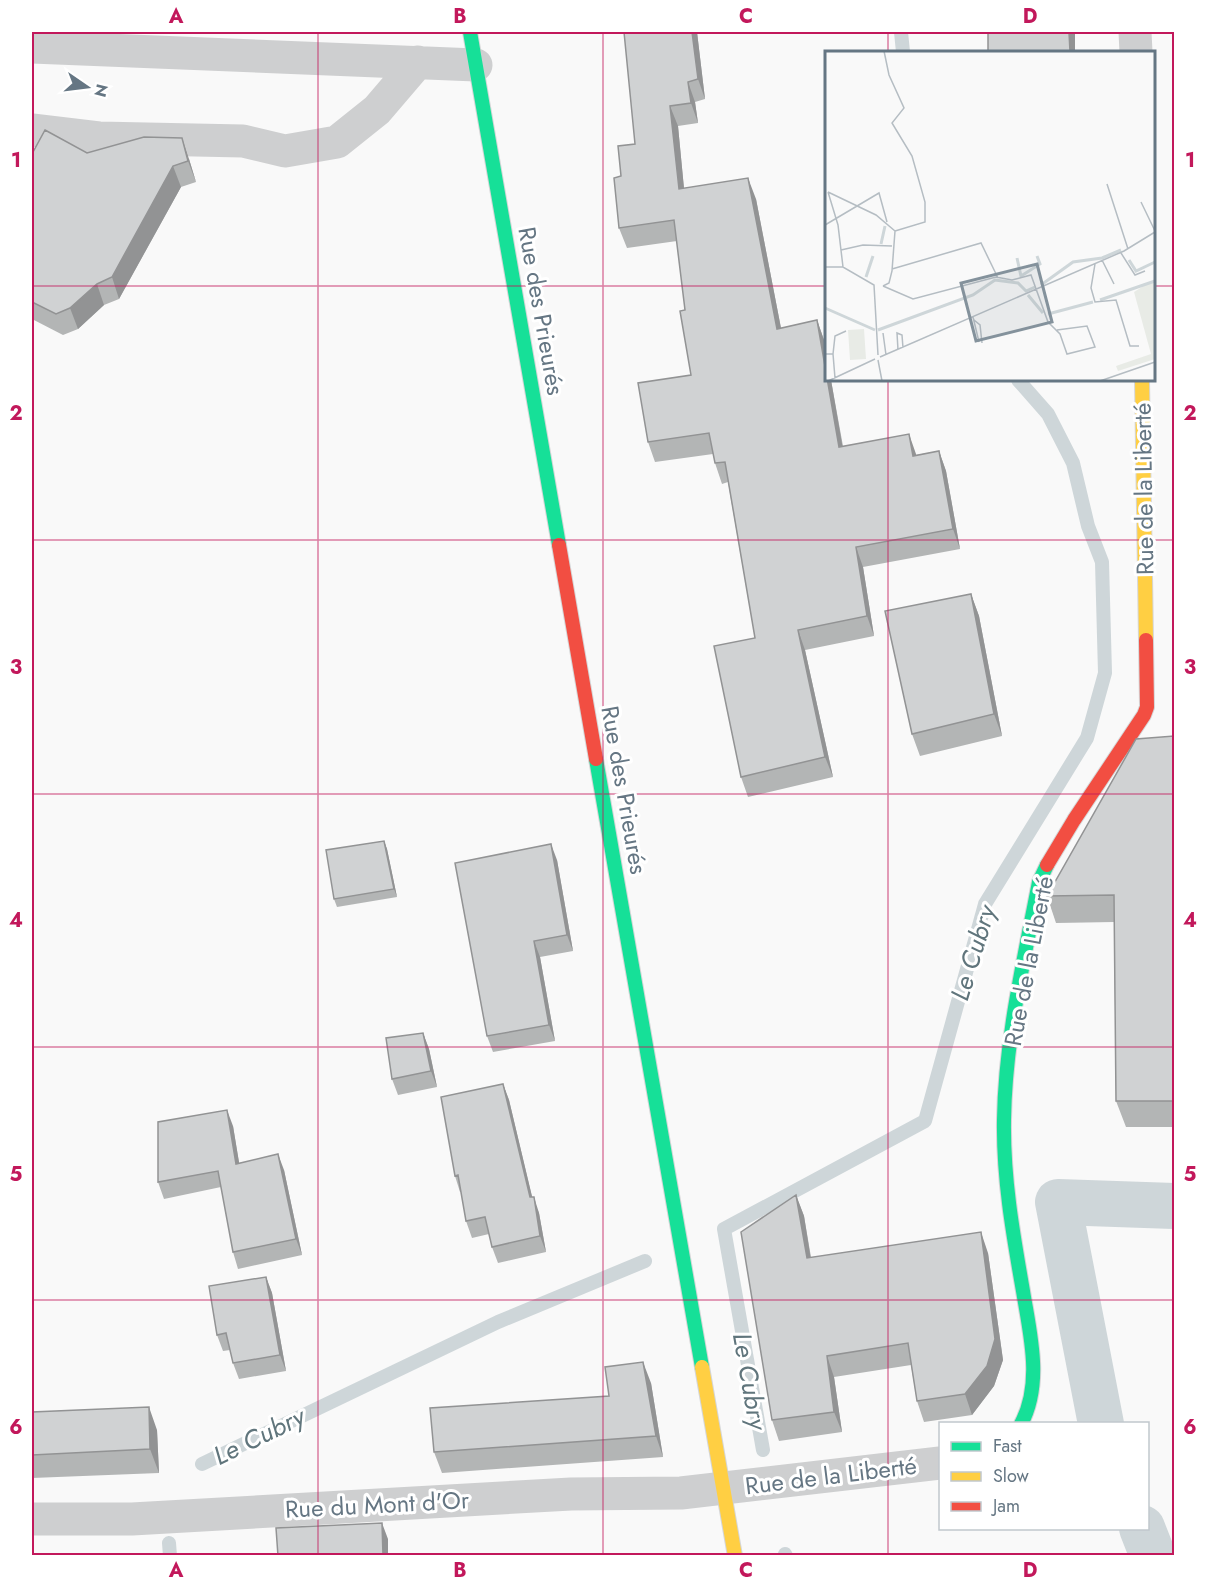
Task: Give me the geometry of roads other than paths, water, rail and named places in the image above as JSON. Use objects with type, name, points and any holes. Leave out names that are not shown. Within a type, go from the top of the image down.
[{"type":"street","name":"Rue des Prieurés","points":[[470,32],[735,1556]]},
{"type":"street","points":[[1135,32],[1136,51]]},
{"type":"street","points":[[32,47],[476,65]]},
{"type":"street","points":[[32,130],[99,138],[243,141],[285,151],[337,142],[377,110],[418,62]]},
{"type":"street","name":"Rue de la Liberté","points":[[1022,1422],[1030,1409],[1034,1392],[1033,1361],[1004,1153],[1005,1095],[1017,1006],[1039,882],[1047,864],[1123,747],[1140,727],[1147,707],[1142,381]]},
{"type":"street","points":[[1123,747],[1164,746]]},
{"type":"street","name":"Rue de la Liberté","points":[[722,1489],[939,1463]]},
{"type":"street","name":"Rue du Mont d'Or","points":[[32,1519],[132,1519],[571,1494],[681,1493],[722,1489]]},
{"type":"waterway","name":"Le Cubry","points":[[901,32],[903,51]]},
{"type":"waterway","name":"Le Cubry","points":[[763,1450],[724,1229],[925,1121],[985,904],[1087,738],[1105,673],[1102,562],[1088,526],[1073,463],[1048,414],[1019,381]]},
{"type":"waterway","points":[[1101,1422],[1058,1202],[1174,1206]]},
{"type":"waterway","name":"Le Cubry","points":[[202,1464],[498,1322],[645,1261]]},
{"type":"waterway","points":[[1143,1530],[1153,1556]]},
{"type":"waterway","name":"Le Cubry","points":[[169,1543],[170,1556]]}]
